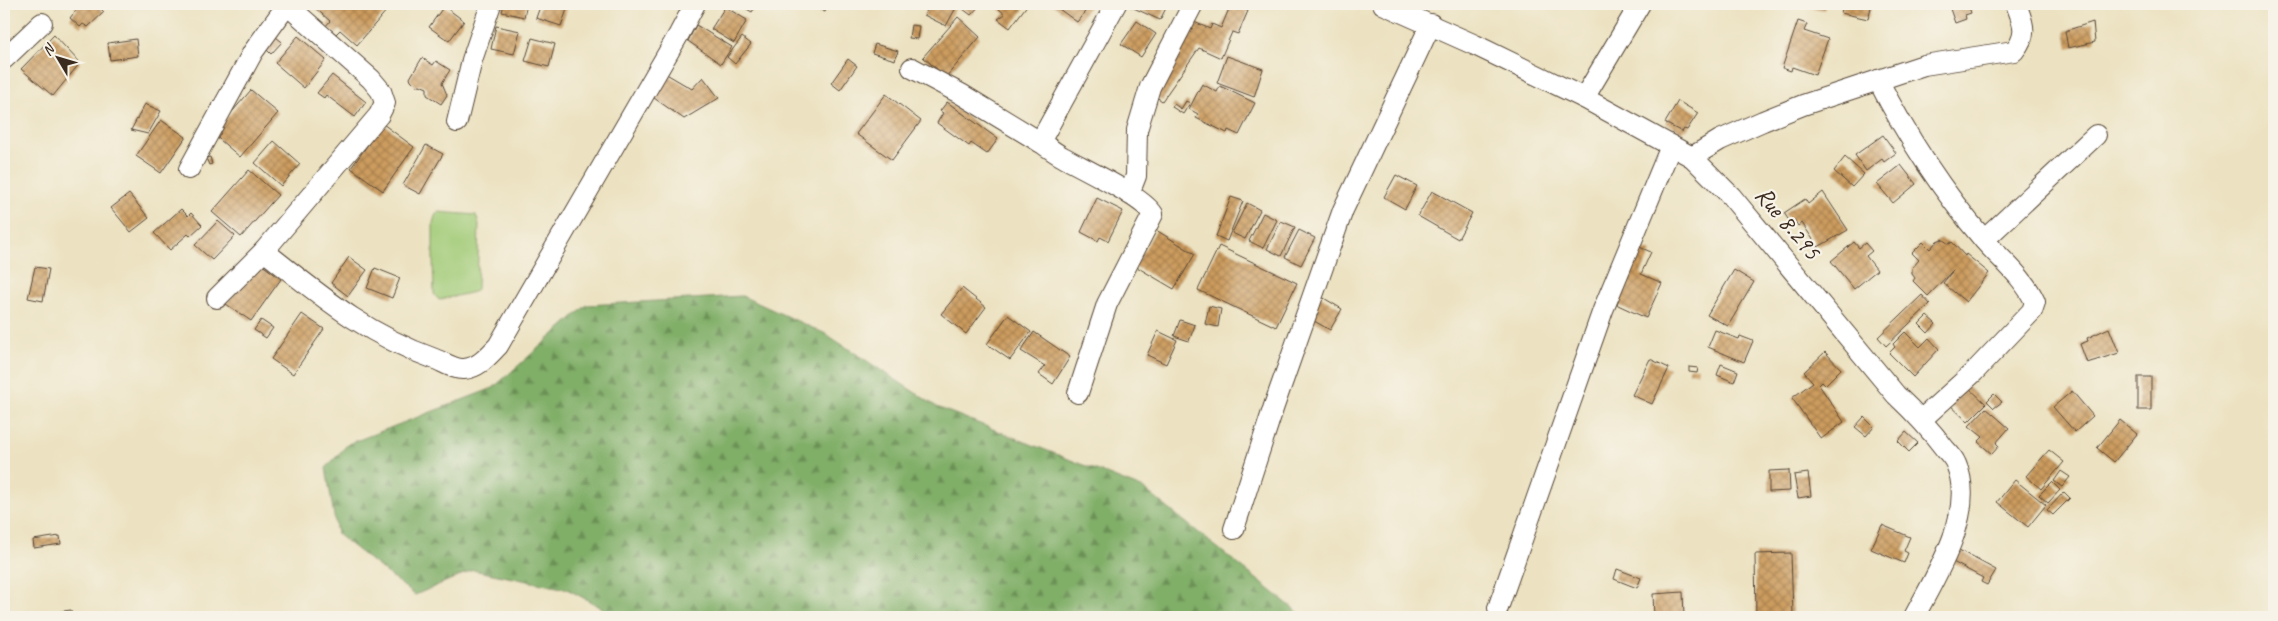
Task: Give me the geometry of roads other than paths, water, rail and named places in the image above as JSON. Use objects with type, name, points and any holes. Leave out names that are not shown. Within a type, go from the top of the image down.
[{"type":"street","points":[[189,169],[253,52],[287,4],[371,79],[381,91],[385,103],[379,115],[264,251],[218,298]]},
{"type":"street","points":[[457,122],[472,60],[490,4]]},
{"type":"street","points":[[264,251],[350,318],[375,334],[407,349],[463,369],[481,363],[498,346],[679,34],[694,4]]},
{"type":"street","points":[[1040,142],[1116,4]]},
{"type":"street","points":[[1129,194],[1136,176],[1137,130],[1150,87],[1193,4]]},
{"type":"street","name":"Rue 8.295","points":[[1383,4],[1431,24],[1584,98],[1692,157],[1731,196],[1896,395],[1922,419],[1956,464],[1963,502],[1947,553],[1914,617]]},
{"type":"street","points":[[1584,98],[1640,4]]},
{"type":"street","points":[[1692,157],[1720,140],[1763,121],[1878,80],[1924,65],[2014,50],[2023,40],[2024,24],[2016,4]]},
{"type":"street","points":[[4,59],[42,23]]},
{"type":"street","points":[[1234,529],[1277,397],[1343,210],[1431,24]]},
{"type":"street","points":[[912,68],[961,94],[1060,156],[1129,194],[1149,208],[1152,214],[1106,304],[1078,393]]},
{"type":"street","points":[[1878,80],[1902,127],[1924,162],[1984,240],[2029,288],[2035,302],[2032,311],[1974,372],[1922,419]]},
{"type":"street","points":[[1984,240],[2096,135]]},
{"type":"street","points":[[1498,608],[1603,310],[1670,146]]}]
